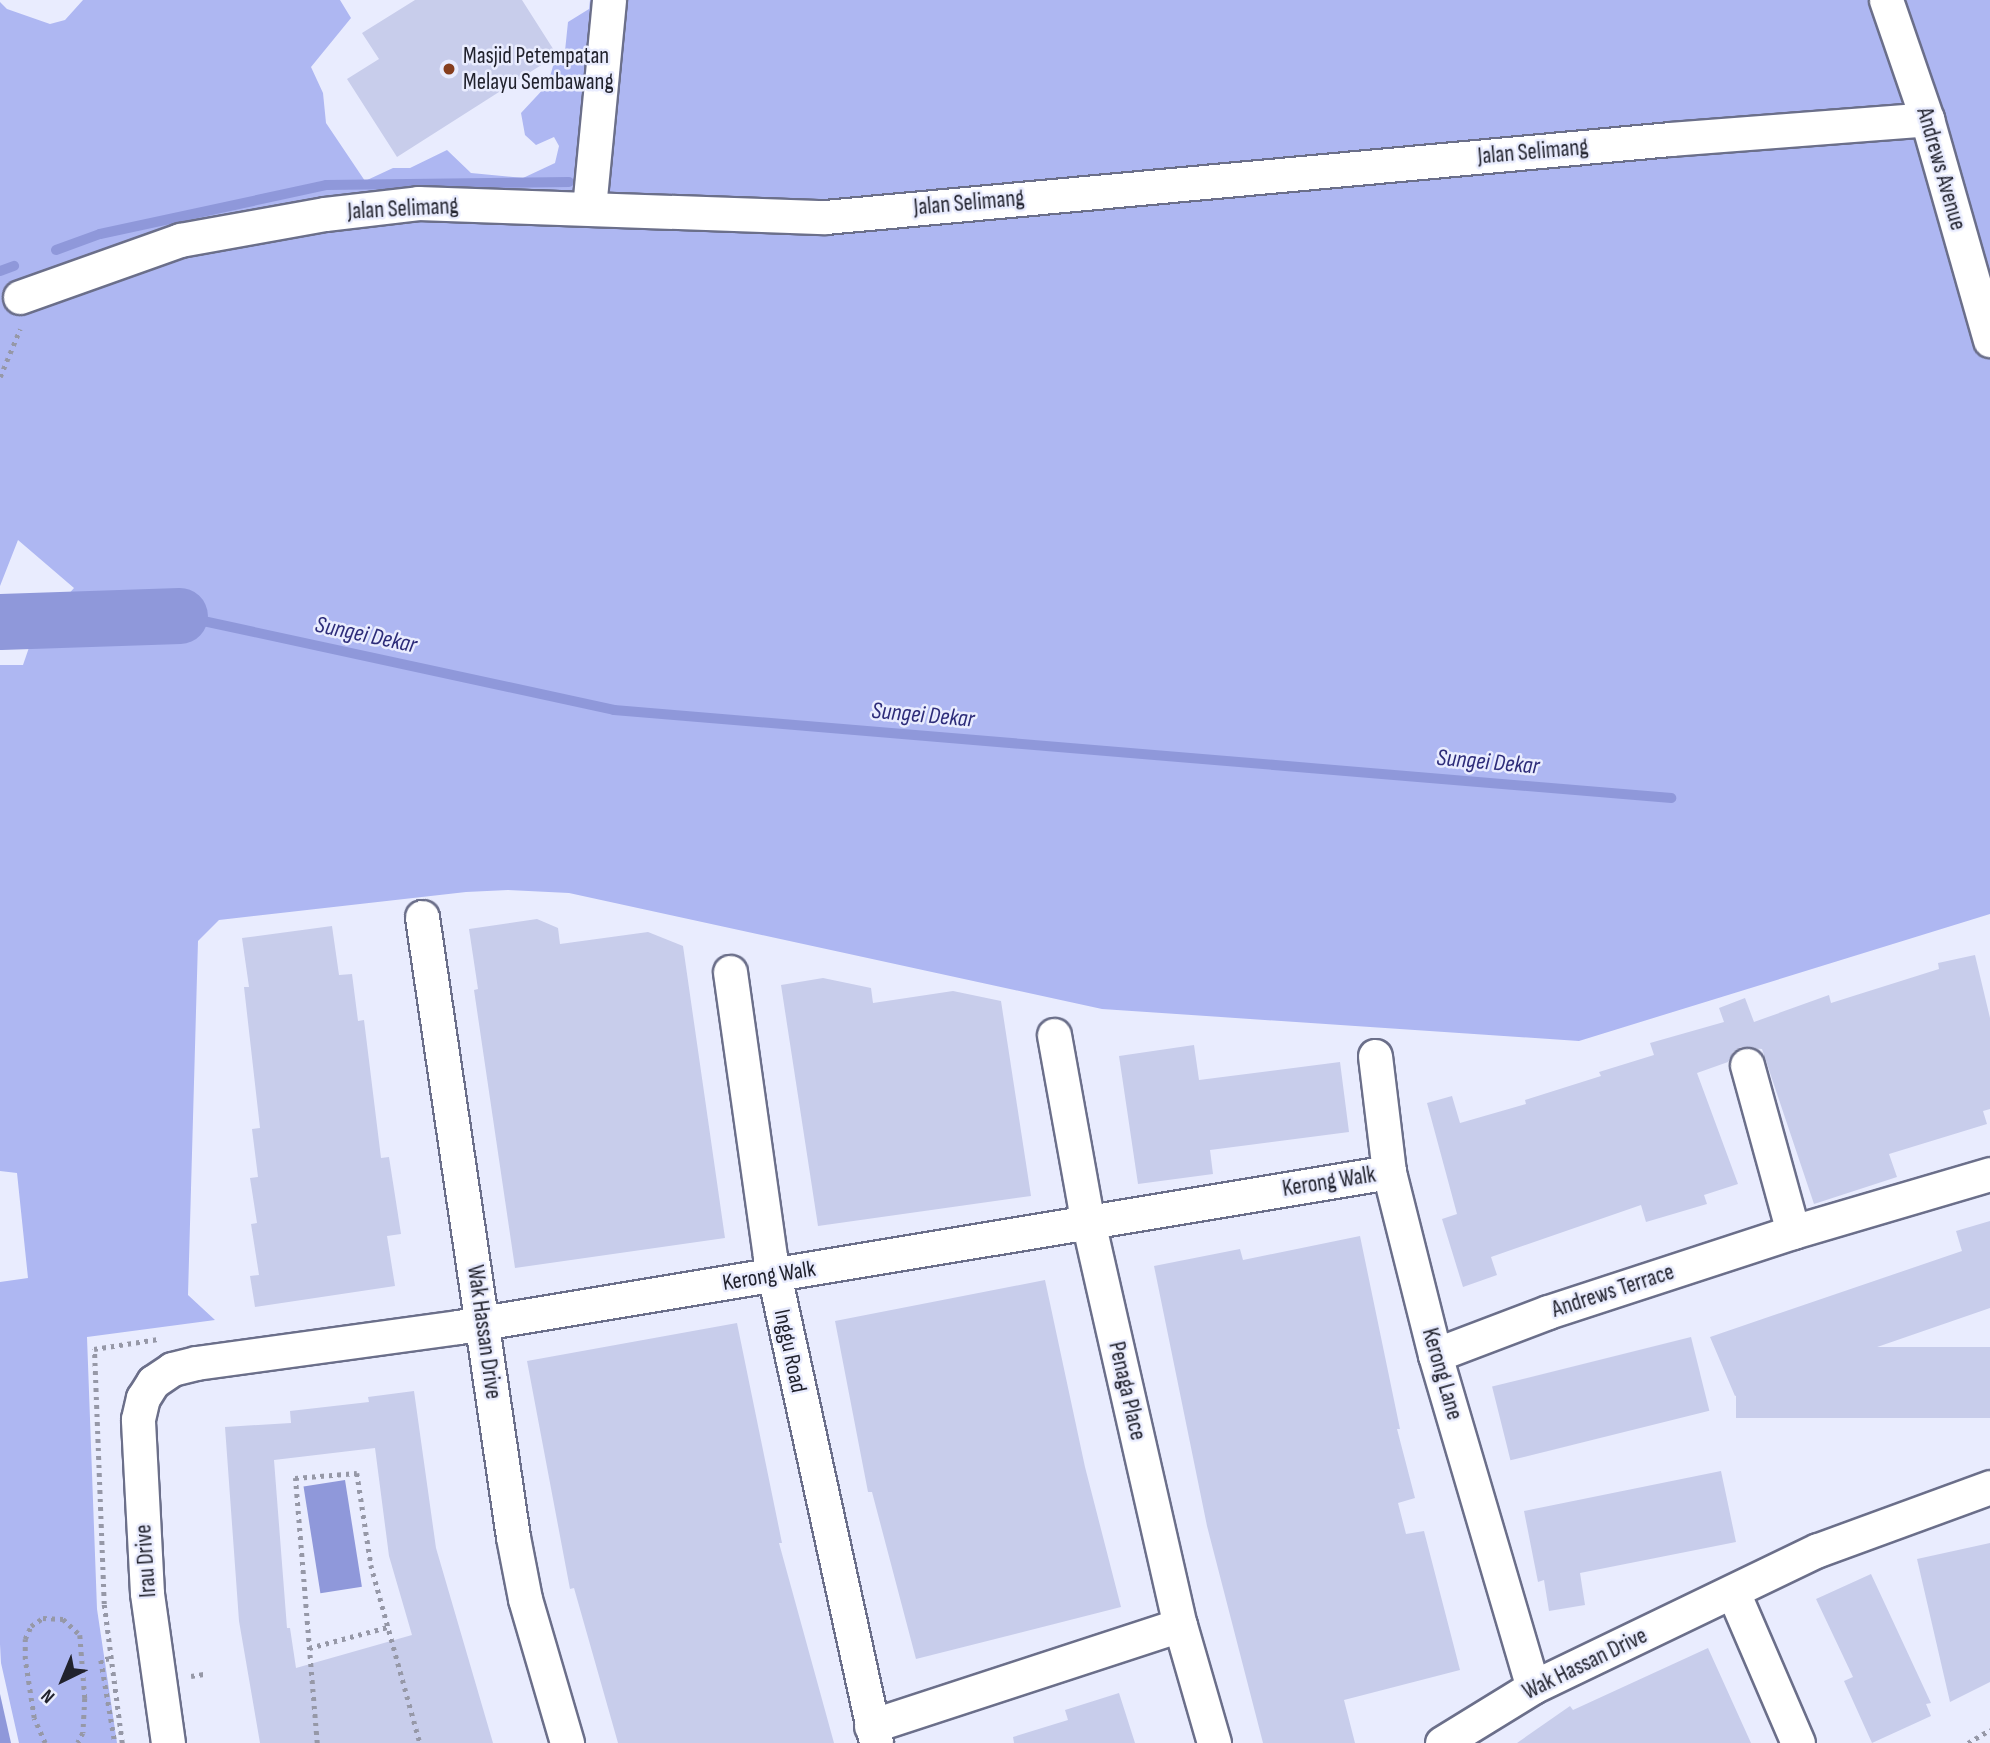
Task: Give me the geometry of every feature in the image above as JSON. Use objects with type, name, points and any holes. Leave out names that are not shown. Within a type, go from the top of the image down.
[{"type":"street","points":[[589,208],[609,0]]},
{"type":"street","name":"Andrews Avenue","points":[[1886,0],[1927,119],[1990,340]]},
{"type":"street","name":"Jalan Selimang","points":[[20,297],[180,240],[325,214],[418,203],[825,216],[1670,139],[1927,119]]},
{"type":"street","name":"Wak Hassan Drive","points":[[422,917],[513,1537],[525,1599],[567,1743]]},
{"type":"street","name":"Inggu Road","points":[[730,972],[774,1275],[874,1735],[1180,1625]]},
{"type":"street","name":"Penaga Place","points":[[1054,1035],[1088,1222],[1180,1625],[1214,1743]]},
{"type":"street","name":"Kerong Lane","points":[[1375,1056],[1389,1172],[1435,1355],[1533,1687]]},
{"type":"street","points":[[1746,1065],[1793,1233]]},
{"type":"street","name":"Kerong Walk","points":[[153,1382],[172,1368],[196,1363],[483,1323],[1389,1172]]},
{"type":"street","name":"Andrews Terrace","points":[[1435,1355],[1548,1312],[1793,1233],[1990,1174]]},
{"type":"street","name":"Irau Drive","points":[[153,1382],[142,1398],[138,1419],[140,1476],[147,1593],[168,1743]]},
{"type":"street","name":"Wak Hassan Drive","points":[[1442,1743],[1533,1687],[1818,1550],[1990,1487]]},
{"type":"street","points":[[1733,1592],[1798,1743]]},
{"type":"path","points":[[0,377],[26,315],[20,297]]},
{"type":"path","points":[[122,1743],[109,1659],[104,1604],[94,1349],[163,1338]]},
{"type":"path","points":[[317,1743],[295,1478],[357,1474],[371,1565],[421,1743]]},
{"type":"path","points":[[45,1743],[34,1718],[25,1659],[25,1639],[31,1626],[43,1618],[63,1619],[80,1635],[85,1699],[83,1733],[78,1743]]},
{"type":"path","points":[[309,1648],[388,1627]]},
{"type":"path","points":[[109,1659],[101,1660],[115,1743]]},
{"type":"path","points":[[186,1663],[189,1689]]},
{"type":"path","points":[[1968,1743],[1990,1730]]},
{"type":"shaded area","points":[[83,0],[340,0],[351,18],[311,67],[323,93],[326,123],[365,181],[393,168],[410,168],[447,150],[471,173],[523,178],[555,163],[559,146],[554,137],[536,145],[525,135],[521,113],[548,84],[553,66],[565,51],[568,22],[589,9],[590,0],[1990,0],[1990,914],[1579,1041],[1102,1009],[569,893],[508,890],[466,892],[219,920],[198,941],[188,1295],[215,1320],[87,1337],[97,1609],[117,1743],[19,1743],[1,1663],[0,1644],[0,1282],[28,1278],[17,1173],[0,1171],[0,665],[23,665],[34,633],[74,588],[18,540],[0,586],[0,2],[7,9],[50,24],[65,20]]},
{"type":"shaded area","points":[[345,1480],[362,1587],[320,1593],[304,1487]]},
{"type":"shaded area","points":[[0,1694],[11,1743],[0,1743]]},
{"type":"building","name":"Masjid Petempatan Melayu Sembawang","points":[[415,0],[522,0],[557,55],[397,157],[347,79],[379,59],[362,33]]},
{"type":"building","points":[[537,919],[558,928],[560,944],[648,932],[683,946],[725,1238],[515,1268],[474,990],[478,989],[469,929]]},
{"type":"building","points":[[332,926],[339,975],[352,974],[358,1021],[364,1020],[381,1158],[389,1157],[401,1234],[387,1236],[395,1286],[255,1307],[250,1276],[259,1275],[251,1224],[257,1223],[250,1178],[258,1177],[252,1129],[260,1128],[244,987],[249,987],[242,938]]},
{"type":"building","points":[[1975,955],[1990,1018],[1990,1109],[1983,1111],[1987,1124],[1889,1154],[1897,1177],[1814,1204],[1762,1049],[1741,1047],[1733,1052],[1728,1062],[1697,1073],[1738,1184],[1704,1195],[1707,1204],[1646,1222],[1641,1205],[1491,1257],[1497,1275],[1463,1287],[1442,1219],[1457,1214],[1427,1103],[1452,1096],[1460,1123],[1526,1104],[1525,1100],[1601,1076],[1599,1072],[1654,1055],[1650,1043],[1724,1022],[1719,1008],[1745,998],[1754,1022],[1829,995],[1831,1003],[1939,969],[1938,963]]},
{"type":"building","points":[[823,978],[871,988],[873,1003],[953,991],[1001,1001],[1031,1196],[818,1226],[781,985]]},
{"type":"building","points":[[1194,1045],[1199,1080],[1340,1062],[1349,1132],[1210,1150],[1213,1174],[1138,1184],[1119,1056]]},
{"type":"building","points":[[1990,1221],[1990,1308],[1735,1396],[1710,1337],[1962,1251],[1956,1231]]},
{"type":"building","points":[[1360,1236],[1400,1429],[1397,1429],[1415,1498],[1398,1503],[1406,1534],[1424,1531],[1460,1670],[1344,1700],[1355,1743],[1263,1743],[1207,1526],[1154,1266],[1240,1249],[1243,1260]]},
{"type":"building","points":[[1045,1280],[1085,1467],[1121,1607],[916,1659],[872,1492],[868,1492],[835,1321]]},
{"type":"building","points":[[737,1323],[782,1543],[779,1543],[834,1743],[618,1743],[574,1588],[570,1589],[527,1361]]},
{"type":"building","points":[[1691,1337],[1709,1411],[1510,1460],[1492,1387]]},
{"type":"building","points":[[1736,1347],[1990,1347],[1990,1418],[1736,1418]]},
{"type":"building","points":[[414,1391],[436,1548],[493,1743],[260,1743],[239,1621],[225,1427],[291,1423],[290,1411],[369,1402],[368,1397]],"holes":[[[375,1448],[389,1556],[412,1635],[296,1668],[290,1628],[287,1628],[274,1460]]]},
{"type":"building","points":[[1721,1471],[1736,1542],[1580,1573],[1585,1605],[1549,1611],[1544,1580],[1538,1582],[1524,1511]]},
{"type":"building","points":[[1990,1543],[1990,1682],[1950,1702],[1917,1559]]},
{"type":"building","points":[[1871,1574],[1931,1703],[1926,1704],[1931,1716],[1872,1743],[1844,1681],[1853,1677],[1816,1599]]},
{"type":"building","points":[[1708,1648],[1751,1743],[1517,1743],[1570,1706],[1573,1710]]},
{"type":"building","points":[[1119,1693],[1135,1743],[1014,1743],[1013,1737],[1068,1720],[1065,1710]]},
{"type":"waterway","points":[[56,250],[100,234],[326,185],[569,182]]},
{"type":"waterway","points":[[0,271],[14,266]]},
{"type":"waterway","name":"Sungei Dekar","points":[[180,616],[614,710],[1671,798]]},
{"type":"waterway","points":[[1,622],[180,616]]},
{"type":"place","name":"Masjid Petempatan Melayu Sembawang","points":[[449,69]]}]
